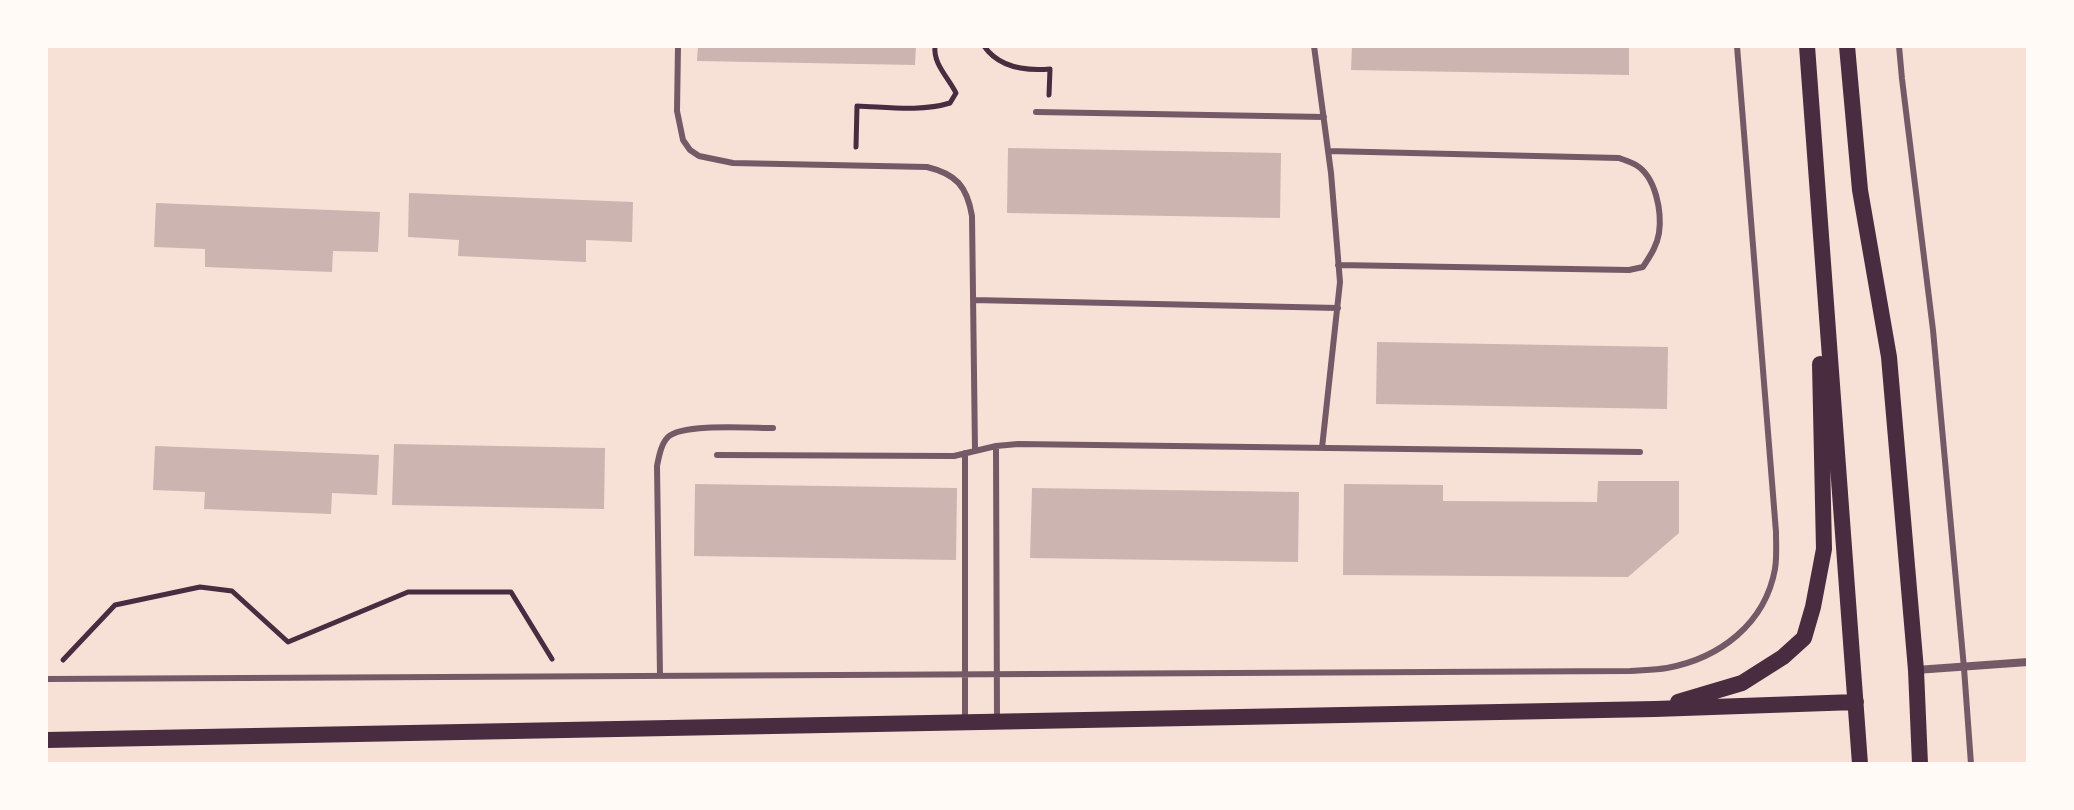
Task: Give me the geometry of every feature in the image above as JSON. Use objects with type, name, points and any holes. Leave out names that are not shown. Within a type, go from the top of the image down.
[{"type":"main road","points":[[1807,46],[1860,764]]},
{"type":"main road","points":[[1847,46],[1860,190],[1889,357],[1916,670],[1920,764]]},
{"type":"main road","points":[[1655,709],[1742,683],[1773,664],[1804,638],[1824,549],[1816,174]]},
{"type":"main road","points":[[46,740],[1655,709],[1856,702]]},
{"type":"street","points":[[1916,670],[2028,662]]},
{"type":"lane","points":[[678,46],[677,111],[683,140],[699,156],[733,163],[927,167],[951,175],[963,187],[972,216],[975,451]]},
{"type":"lane","points":[[1314,46],[1328,151],[1340,282],[1322,448]]},
{"type":"lane","points":[[46,679],[1630,671],[1667,668],[1702,658],[1729,644],[1754,619],[1768,594],[1775,568],[1776,532],[1737,46]]},
{"type":"lane","points":[[1899,46],[1933,330],[1971,764]]},
{"type":"lane","points":[[1036,112],[1324,117]]},
{"type":"lane","points":[[1328,151],[1619,158],[1637,165],[1649,177],[1658,212],[1659,233],[1654,251],[1643,267],[1629,270],[1338,265]]},
{"type":"lane","points":[[973,300],[1338,308]]},
{"type":"lane","points":[[660,676],[657,466],[660,451],[668,437],[677,431],[692,428],[773,428]]},
{"type":"lane","points":[[717,455],[954,456],[1018,444],[1640,452]]},
{"type":"lane","points":[[996,446],[997,721]]},
{"type":"lane","points":[[965,453],[965,722]]},
{"type":"path","points":[[856,165],[857,106],[921,108],[950,103],[956,93],[934,57],[935,46]]},
{"type":"path","points":[[984,46],[1000,61],[1014,67],[1050,69],[1049,112]]},
{"type":"path","points":[[46,679],[115,605],[200,587],[232,591],[288,642],[408,592],[511,592],[563,677]]},
{"type":"building","points":[[698,46],[916,46],[915,65],[697,61]]},
{"type":"building","points":[[1352,46],[1629,46],[1629,75],[1351,70]]},
{"type":"building","points":[[1008,148],[1281,153],[1280,218],[1007,213]]},
{"type":"building","points":[[409,193],[633,202],[632,242],[586,240],[586,262],[458,256],[459,240],[408,237]]},
{"type":"building","points":[[156,203],[380,212],[378,252],[333,251],[332,272],[205,267],[205,249],[154,247]]},
{"type":"building","points":[[1377,342],[1668,347],[1667,409],[1376,404]]},
{"type":"building","points":[[394,444],[605,448],[604,509],[392,505]]},
{"type":"building","points":[[155,446],[379,455],[377,495],[332,493],[331,514],[204,509],[205,492],[153,490]]},
{"type":"building","points":[[1598,481],[1679,481],[1679,533],[1628,577],[1343,575],[1344,484],[1443,485],[1443,501],[1597,502]]},
{"type":"building","points":[[695,484],[957,488],[956,560],[694,556]]},
{"type":"building","points":[[1032,488],[1299,492],[1298,562],[1030,558]]}]
